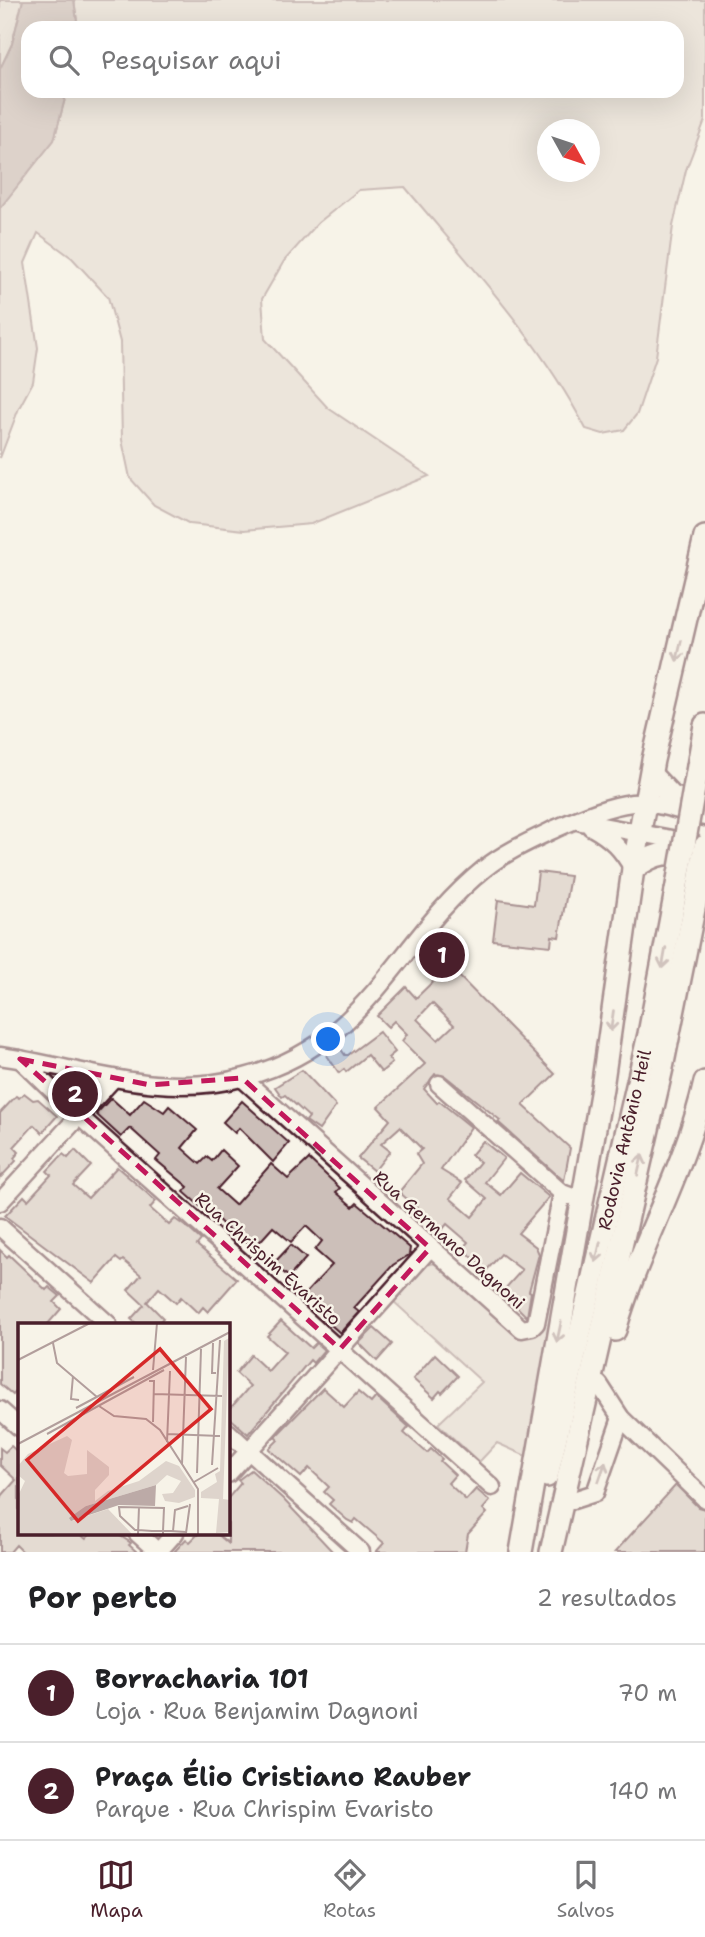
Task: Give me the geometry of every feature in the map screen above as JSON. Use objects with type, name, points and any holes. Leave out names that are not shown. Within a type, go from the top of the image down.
[{"type":"main road","points":[[521,1552],[550,1374],[584,1201],[633,869],[650,775],[705,537]]},
{"type":"main road","name":"Rodovia Antônio Heil","points":[[551,1552],[662,1068],[705,725]]},
{"type":"main road","points":[[650,775],[673,798],[705,804]]},
{"type":"main road","name":"Rodovia Antônio Heil","points":[[531,1552],[649,1034],[686,892],[705,844]]},
{"type":"main road","points":[[633,869],[653,855],[668,852],[705,862]]},
{"type":"main road","points":[[568,1476],[622,1305],[683,1151],[705,1082]]},
{"type":"street","points":[[0,1056],[112,1080],[192,1086],[242,1078],[284,1064],[335,1032],[380,987],[433,923],[483,870],[505,854],[572,822],[617,806],[645,804],[705,817]]},
{"type":"street","points":[[572,822],[595,823],[705,844]]},
{"type":"street","points":[[572,822],[592,827],[609,837],[624,851],[633,869]]},
{"type":"street","name":"Rua Chrispim Evaristo","points":[[20,1059],[79,1116],[492,1487]]},
{"type":"street","name":"Rua Germano Dagnoni","points":[[242,1078],[522,1328],[532,1327],[536,1323],[562,1193]]},
{"type":"street","points":[[0,1202],[112,1080]]},
{"type":"street","points":[[439,1084],[562,1193],[584,1201]]},
{"type":"street","points":[[0,1227],[106,1323]]},
{"type":"street","points":[[229,1473],[430,1248]]},
{"type":"street","points":[[599,1384],[621,1418],[705,1499]]},
{"type":"street","points":[[0,1410],[18,1426]]},
{"type":"street","points":[[561,1504],[595,1493],[621,1418]]},
{"type":"street","points":[[229,1433],[361,1552]]},
{"type":"street","points":[[138,1534],[158,1552],[174,1534]]},
{"type":"highlighted area","points":[[20,1059],[150,1085],[242,1078],[430,1248],[340,1349]]},
{"type":"shaded area","points":[[0,0],[23,0],[12,44],[0,69]]},
{"type":"shaded area","points":[[23,0],[74,0],[77,21],[21,21],[21,98],[65,98],[54,140],[0,208],[0,69],[12,44]]},
{"type":"shaded area","points":[[74,0],[705,0],[705,120],[686,170],[673,226],[656,357],[637,414],[624,430],[603,434],[586,429],[525,333],[405,187],[359,190],[318,223],[284,261],[262,299],[265,339],[328,408],[429,476],[311,524],[244,530],[190,524],[154,505],[130,478],[122,440],[120,342],[108,297],[72,258],[38,233],[25,263],[38,348],[33,382],[19,408],[0,458],[0,208],[54,140],[65,98],[684,98],[684,21],[77,21]]},
{"type":"shaded area","points":[[50,1077],[88,1088],[75,1099]]},
{"type":"shaded area","points":[[567,1207],[572,1209],[526,1456],[497,1443],[479,1462],[438,1424],[482,1382],[393,1301],[426,1265],[436,1263],[514,1333],[530,1334]]},
{"type":"building","points":[[538,872],[570,876],[559,937],[552,936],[551,946],[493,940],[498,900],[534,905]]},
{"type":"building","points":[[438,943],[455,958],[446,967],[430,952]]},
{"type":"building","points":[[449,966],[555,1074],[523,1105],[570,1148],[564,1181],[498,1122],[500,1120],[445,1076],[435,1074],[424,1089],[437,1103],[439,1101],[471,1127],[441,1170],[462,1183],[450,1198],[472,1217],[487,1199],[465,1180],[480,1162],[471,1155],[483,1141],[504,1158],[485,1182],[501,1195],[520,1173],[549,1197],[518,1233],[536,1247],[539,1254],[529,1291],[527,1317],[502,1292],[522,1270],[501,1254],[486,1271],[463,1248],[468,1242],[447,1224],[442,1230],[399,1192],[422,1164],[416,1154],[422,1149],[400,1127],[381,1144],[390,1151],[374,1171],[358,1158],[390,1120],[378,1107],[425,1064],[402,1041],[407,1034],[394,1021],[388,1027],[377,1016],[406,987],[416,998]],"holes":[[[432,1003],[454,1025],[438,1040],[417,1019]]]},
{"type":"building","points":[[379,1032],[395,1052],[388,1058],[392,1063],[381,1072],[367,1055],[346,1072],[344,1069],[339,1073],[326,1054],[338,1045],[345,1055],[348,1055]]},
{"type":"building","points":[[302,1070],[336,1106],[319,1130],[306,1121],[309,1117],[285,1095],[282,1097],[275,1087]]},
{"type":"building","points":[[24,1093],[33,1100],[38,1099],[57,1116],[42,1133],[34,1125],[14,1147],[19,1152],[14,1158],[16,1161],[0,1178],[0,1113],[16,1096],[19,1098]]},
{"type":"building","points":[[111,1098],[130,1115],[144,1099],[164,1112],[169,1106],[197,1130],[182,1148],[200,1164],[207,1157],[212,1161],[221,1150],[238,1166],[217,1189],[235,1205],[271,1164],[288,1179],[309,1159],[340,1188],[336,1192],[353,1207],[357,1203],[410,1248],[409,1255],[393,1265],[354,1308],[359,1312],[340,1333],[331,1325],[334,1322],[304,1295],[332,1265],[315,1250],[322,1241],[306,1226],[291,1242],[273,1227],[254,1248],[237,1233],[234,1236],[203,1204],[201,1207],[184,1192],[188,1187],[156,1160],[160,1155],[130,1128],[121,1137],[96,1114]]},
{"type":"building","points":[[242,1101],[289,1143],[273,1162],[239,1128],[235,1133],[223,1122]]},
{"type":"building","points":[[75,1150],[91,1166],[73,1185],[88,1198],[117,1167],[156,1201],[150,1208],[169,1225],[175,1219],[189,1229],[201,1240],[197,1245],[237,1279],[208,1312],[203,1307],[198,1313],[181,1297],[176,1303],[159,1288],[147,1302],[163,1318],[159,1323],[136,1323],[131,1319],[144,1305],[128,1290],[141,1275],[123,1260],[121,1262],[116,1258],[94,1283],[5,1216],[24,1196],[28,1200],[51,1175],[47,1171],[63,1154],[68,1158]]},
{"type":"building","points":[[291,1245],[306,1258],[289,1277],[273,1264]]},
{"type":"building","points":[[0,1250],[7,1257],[9,1255],[46,1290],[49,1287],[60,1296],[54,1302],[61,1309],[49,1323],[18,1323],[18,1389],[13,1395],[0,1384]]},
{"type":"building","points":[[281,1321],[311,1348],[316,1343],[324,1350],[313,1363],[310,1360],[248,1434],[229,1417],[229,1410],[250,1386],[236,1373],[251,1355],[268,1371],[285,1352],[267,1336]]},
{"type":"building","points":[[374,1328],[392,1344],[377,1361],[359,1343]]},
{"type":"building","points":[[435,1354],[458,1376],[434,1398],[413,1379]]},
{"type":"building","points":[[323,1388],[344,1407],[358,1392],[371,1403],[376,1397],[409,1427],[404,1433],[427,1453],[431,1449],[442,1459],[440,1461],[455,1475],[448,1483],[466,1500],[476,1489],[490,1501],[483,1509],[487,1513],[468,1534],[465,1552],[376,1552],[384,1543],[356,1519],[353,1523],[347,1520],[329,1504],[333,1500],[324,1492],[329,1487],[309,1468],[301,1477],[269,1449],[278,1440],[275,1437]]},
{"type":"building","points":[[11,1446],[18,1452],[18,1534],[80,1534],[86,1539],[90,1534],[118,1534],[131,1543],[129,1545],[137,1552],[23,1552],[16,1545],[10,1552],[0,1552],[0,1498],[16,1480],[0,1465],[0,1448],[5,1452]]},
{"type":"building","points":[[251,1470],[283,1499],[333,1552],[174,1552],[186,1539],[190,1542],[198,1534],[217,1534],[228,1543],[229,1497],[241,1483],[238,1480]]},
{"type":"building","points":[[676,1485],[698,1507],[705,1509],[705,1552],[615,1552]]},
{"type":"place","name":"Borracharia 101","points":[[442,955]]},
{"type":"place","name":"Praça Élio Cristiano Rauber","points":[[75,1094]]}]
